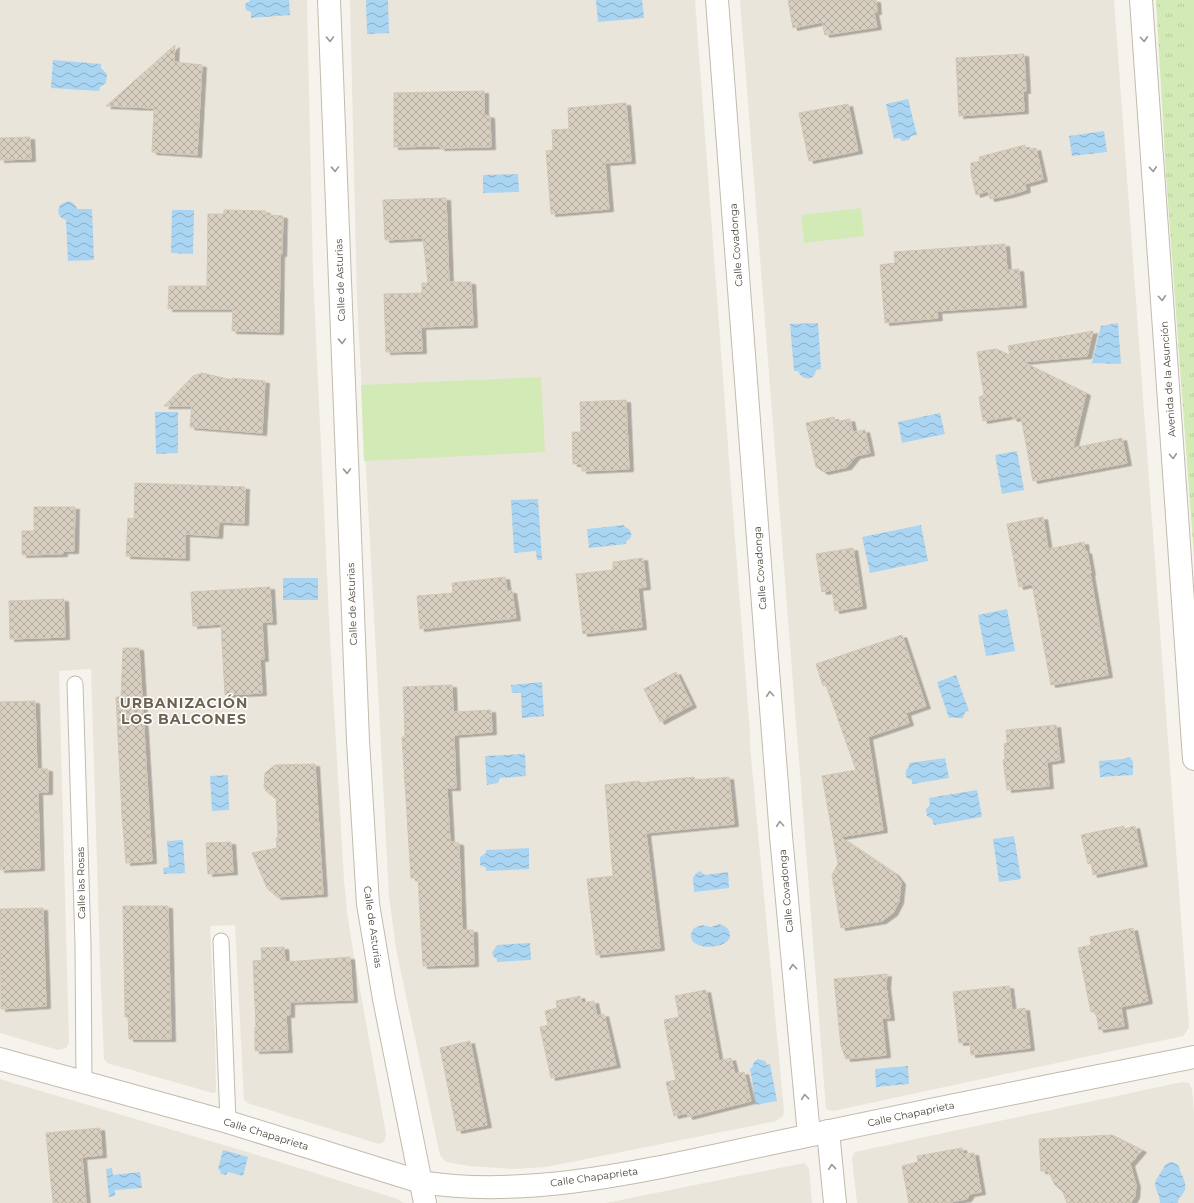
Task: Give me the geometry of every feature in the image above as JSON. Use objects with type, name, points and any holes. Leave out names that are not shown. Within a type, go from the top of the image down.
[{"type":"street","name":"Calle de Asturias","points":[[329,0],[358,741],[368,904],[384,999],[424,1203]]},
{"type":"street","name":"Calle Covadonga","points":[[717,0],[781,836],[818,1133],[835,1203]]},
{"type":"street","name":"Avenida de la Asunción","points":[[1141,0],[1194,759]]},
{"type":"street","name":"Calle Chapaprieta","points":[[0,1058],[228,1122],[420,1182],[446,1186],[491,1187],[557,1183],[658,1168],[818,1133],[1194,1056]]},
{"type":"lane","name":"Calle las Rosas","points":[[76,684],[83,944],[84,1081]]},
{"type":"lane","points":[[221,942],[228,1122]]},
{"type":"shaded area","points":[[0,0],[307,0],[313,274],[330,639],[344,880],[347,912],[354,956],[386,1134],[384,1142],[379,1144],[250,1104],[244,1100],[235,925],[210,926],[216,1092],[213,1093],[107,1063],[104,1059],[91,669],[59,671],[69,1043],[66,1048],[58,1050],[0,1033]]},
{"type":"shaded area","points":[[350,0],[695,0],[750,746],[784,1111],[783,1116],[776,1121],[546,1167],[514,1169],[469,1166],[447,1162],[440,1155],[396,949],[389,896],[357,300]]},
{"type":"shaded area","points":[[740,0],[1114,0],[1189,1027],[1183,1036],[833,1111],[826,1109]]},
{"type":"shaded area","points":[[0,1079],[254,1154],[398,1199],[403,1203],[0,1203]]},
{"type":"shaded area","points":[[1182,1082],[1189,1083],[1192,1089],[1194,1113],[1194,1203],[857,1203],[852,1159],[855,1152]]},
{"type":"shaded area","points":[[804,1163],[809,1169],[812,1203],[606,1203]]},
{"type":"green space","points":[[1156,0],[1194,0],[1194,558],[1166,175]]},
{"type":"green space","points":[[1184,0],[1194,0],[1194,91],[1191,92]]},
{"type":"green space","points":[[861,208],[864,236],[804,243],[801,215]]},
{"type":"green space","points":[[541,377],[545,452],[364,461],[361,385]]},
{"type":"water","points":[[250,0],[289,0],[290,15],[251,18],[251,12],[246,10],[245,6]]},
{"type":"water","points":[[366,0],[388,0],[389,33],[367,34]]},
{"type":"water","points":[[596,0],[642,0],[644,18],[598,22]]},
{"type":"water","points":[[53,60],[101,64],[101,68],[107,74],[106,83],[100,87],[99,91],[51,88]]},
{"type":"water","points":[[908,99],[917,135],[911,136],[909,140],[902,141],[900,138],[894,139],[886,104]]},
{"type":"water","points":[[1104,131],[1107,152],[1072,156],[1069,136]]},
{"type":"water","points":[[518,174],[519,192],[483,193],[483,175]]},
{"type":"water","points":[[69,201],[78,209],[92,209],[94,260],[68,261],[66,220],[61,217],[58,211],[61,204]]},
{"type":"water","points":[[172,210],[194,210],[193,254],[171,253]]},
{"type":"water","points":[[818,323],[821,369],[816,370],[815,374],[811,378],[805,378],[802,377],[798,371],[794,371],[790,324]]},
{"type":"water","points":[[1118,323],[1121,364],[1092,363],[1101,326]]},
{"type":"water","points":[[155,412],[178,412],[178,453],[156,454]]},
{"type":"water","points":[[940,413],[945,434],[902,443],[898,422]]},
{"type":"water","points":[[1017,451],[1024,490],[1002,494],[995,455]]},
{"type":"water","points":[[538,499],[542,560],[537,560],[536,551],[514,553],[511,500]]},
{"type":"water","points":[[624,525],[631,532],[631,537],[626,544],[589,548],[587,529]]},
{"type":"water","points":[[921,525],[928,561],[870,573],[862,537]]},
{"type":"water","points":[[283,578],[318,578],[318,600],[283,600]]},
{"type":"water","points":[[1007,609],[1015,651],[986,656],[978,615]]},
{"type":"water","points":[[956,675],[969,711],[965,712],[963,718],[949,718],[937,682]]},
{"type":"water","points":[[542,682],[544,716],[522,718],[521,693],[512,693],[511,685]]},
{"type":"water","points":[[525,754],[526,776],[500,778],[498,783],[487,785],[485,756]]},
{"type":"water","points":[[1130,757],[1133,762],[1133,775],[1100,777],[1099,761],[1123,759]]},
{"type":"water","points":[[945,758],[949,778],[912,784],[912,780],[907,778],[906,772],[909,767],[909,763]]},
{"type":"water","points":[[228,775],[229,810],[212,811],[210,776]]},
{"type":"water","points":[[977,790],[982,817],[934,825],[932,819],[927,816],[926,809],[930,805],[929,798]]},
{"type":"water","points":[[1014,836],[1021,879],[999,882],[993,839]]},
{"type":"water","points":[[183,840],[185,873],[164,874],[163,868],[169,867],[167,841]]},
{"type":"water","points":[[529,848],[529,869],[486,871],[486,868],[480,865],[480,857],[486,853],[486,850]]},
{"type":"water","points":[[699,871],[705,875],[728,872],[729,888],[694,892],[693,877]]},
{"type":"water","points":[[719,924],[729,930],[730,934],[728,940],[723,944],[707,947],[693,942],[691,936],[694,928],[702,925],[711,927]]},
{"type":"water","points":[[530,943],[531,960],[497,962],[497,959],[492,953],[497,945]]},
{"type":"water","points":[[758,1059],[765,1061],[767,1065],[770,1064],[777,1101],[756,1105],[750,1068],[752,1068],[754,1062]]},
{"type":"water","points":[[908,1066],[909,1084],[876,1087],[875,1069]]},
{"type":"water","points":[[223,1150],[248,1157],[243,1176],[228,1172],[226,1175],[221,1174],[220,1170],[218,1169]]},
{"type":"water","points":[[1171,1162],[1177,1164],[1179,1167],[1184,1181],[1185,1190],[1179,1198],[1178,1203],[1160,1203],[1155,1184],[1156,1180],[1166,1164]]},
{"type":"water","points":[[112,1168],[113,1175],[140,1172],[142,1188],[115,1190],[115,1196],[109,1197],[106,1169]]},
{"type":"building","points":[[788,0],[876,0],[877,12],[874,12],[877,27],[825,35],[822,22],[793,28]]},
{"type":"building","points":[[175,45],[174,62],[202,65],[197,155],[152,152],[154,108],[106,106]]},
{"type":"building","points":[[1024,54],[1026,91],[1023,91],[1024,111],[959,116],[956,58]]},
{"type":"building","points":[[484,91],[484,115],[490,116],[491,147],[394,147],[394,93]]},
{"type":"building","points":[[626,103],[631,161],[605,163],[609,209],[551,214],[546,151],[553,150],[552,130],[569,129],[568,108]]},
{"type":"building","points":[[848,104],[858,151],[809,161],[799,113]]},
{"type":"building","points":[[30,137],[31,159],[0,160],[0,138]]},
{"type":"building","points":[[1025,145],[1026,150],[1036,148],[1043,179],[1025,184],[1026,190],[1009,195],[990,199],[988,191],[976,195],[971,173],[971,163],[980,161],[979,157]]},
{"type":"building","points":[[446,198],[449,282],[471,282],[473,325],[421,327],[422,351],[386,352],[384,294],[422,293],[422,283],[428,283],[423,238],[385,240],[383,200]]},
{"type":"building","points":[[224,210],[266,211],[266,215],[283,216],[282,254],[280,254],[279,332],[232,331],[233,309],[168,309],[169,286],[207,286],[208,214],[224,214]]},
{"type":"building","points":[[1005,244],[1007,270],[1019,269],[1022,305],[937,311],[938,318],[885,323],[880,265],[895,263],[894,252]]},
{"type":"building","points":[[1093,331],[1087,356],[1023,362],[1086,393],[1073,448],[1122,438],[1127,463],[1033,481],[1021,417],[1013,419],[1012,416],[983,421],[979,397],[984,395],[977,352],[996,349],[1010,355],[1008,346]]},
{"type":"building","points":[[202,373],[232,380],[232,378],[265,381],[262,433],[190,427],[192,406],[164,406],[193,376]]},
{"type":"building","points":[[626,400],[629,469],[582,471],[582,464],[573,464],[572,432],[581,432],[580,402]]},
{"type":"building","points":[[834,417],[835,422],[850,419],[853,432],[865,430],[870,453],[856,456],[847,467],[824,472],[816,467],[806,423]]},
{"type":"building","points":[[135,483],[245,487],[244,523],[219,522],[218,536],[185,534],[185,558],[126,556],[128,518],[134,519]]},
{"type":"building","points":[[34,507],[75,507],[74,551],[63,551],[63,554],[22,555],[22,531],[34,531]]},
{"type":"building","points":[[1043,517],[1048,549],[1084,542],[1085,552],[1087,551],[1091,573],[1108,675],[1051,685],[1032,584],[1019,587],[1007,524]]},
{"type":"building","points":[[853,548],[862,606],[835,611],[832,590],[822,592],[816,554]]},
{"type":"building","points":[[643,558],[646,587],[638,588],[642,627],[583,634],[576,574],[613,570],[613,562]]},
{"type":"building","points":[[505,577],[507,591],[512,591],[516,618],[420,629],[417,596],[453,593],[452,583]]},
{"type":"building","points":[[270,587],[272,622],[262,622],[264,659],[260,659],[262,693],[225,695],[221,624],[193,626],[191,592]]},
{"type":"building","points":[[64,599],[65,637],[10,639],[9,601]]},
{"type":"building","points":[[902,635],[926,706],[906,713],[909,723],[868,737],[883,830],[840,837],[895,874],[901,882],[899,901],[893,913],[882,921],[841,928],[832,875],[838,864],[822,776],[856,770],[826,685],[823,686],[816,664]]},
{"type":"building","points":[[123,648],[139,648],[152,861],[126,863],[116,697],[121,697]]},
{"type":"building","points":[[676,672],[692,705],[660,722],[644,689]]},
{"type":"building","points":[[452,685],[453,712],[491,710],[492,732],[454,735],[456,788],[447,788],[450,842],[459,843],[462,930],[473,930],[474,964],[423,966],[418,878],[411,878],[402,737],[405,737],[403,687]]},
{"type":"building","points":[[35,701],[37,769],[48,769],[48,792],[38,792],[40,868],[0,870],[0,702]]},
{"type":"building","points":[[1056,725],[1060,760],[1047,762],[1049,786],[1007,790],[1003,760],[1005,759],[1004,744],[1007,743],[1006,730]]},
{"type":"building","points":[[315,764],[323,894],[277,897],[267,888],[252,853],[277,848],[276,838],[278,837],[276,799],[266,791],[264,787],[265,773],[275,765]]},
{"type":"building","points":[[694,777],[695,780],[729,777],[734,824],[646,833],[660,948],[596,955],[587,879],[613,876],[605,785]]},
{"type":"building","points":[[1124,826],[1124,829],[1135,826],[1143,864],[1093,875],[1091,863],[1088,864],[1081,835]]},
{"type":"building","points":[[231,842],[233,872],[208,874],[206,843]]},
{"type":"building","points":[[123,906],[168,906],[171,1039],[129,1039],[128,1017],[125,1017]]},
{"type":"building","points":[[43,908],[46,1006],[1,1009],[0,909]]},
{"type":"building","points":[[1133,928],[1148,1001],[1121,1007],[1124,1026],[1099,1030],[1096,1012],[1091,1012],[1078,948],[1091,945],[1090,937]]},
{"type":"building","points":[[284,947],[285,962],[350,957],[353,1000],[290,1002],[290,1015],[286,1015],[288,1050],[255,1051],[256,1027],[253,961],[262,960],[261,948]]},
{"type":"building","points":[[887,974],[886,986],[890,1018],[882,1018],[886,1055],[846,1059],[841,1046],[834,979]]},
{"type":"building","points":[[1009,986],[1012,1010],[1025,1008],[1030,1048],[971,1055],[970,1042],[959,1043],[953,992]]},
{"type":"building","points":[[706,990],[719,1061],[731,1058],[735,1074],[744,1072],[751,1101],[688,1117],[687,1113],[674,1116],[666,1082],[676,1080],[664,1020],[679,1017],[675,996]]},
{"type":"building","points":[[580,996],[582,1003],[594,1001],[597,1016],[604,1014],[616,1065],[551,1078],[540,1027],[548,1025],[545,1011],[557,1008],[556,1001]]},
{"type":"building","points":[[470,1041],[487,1125],[457,1131],[440,1048]]},
{"type":"building","points":[[100,1128],[102,1155],[82,1157],[86,1203],[53,1203],[46,1133]]},
{"type":"building","points":[[1112,1135],[1142,1150],[1130,1164],[1136,1185],[1135,1196],[1131,1203],[1067,1203],[1063,1192],[1055,1185],[1048,1171],[1041,1171],[1039,1139]]},
{"type":"building","points":[[962,1148],[963,1154],[974,1153],[981,1192],[970,1194],[967,1199],[945,1203],[909,1203],[902,1166],[918,1162],[917,1156]]},
{"type":"district","name":"URBANIZACIÓN LOS BALCONES","points":[[184,712]]}]
